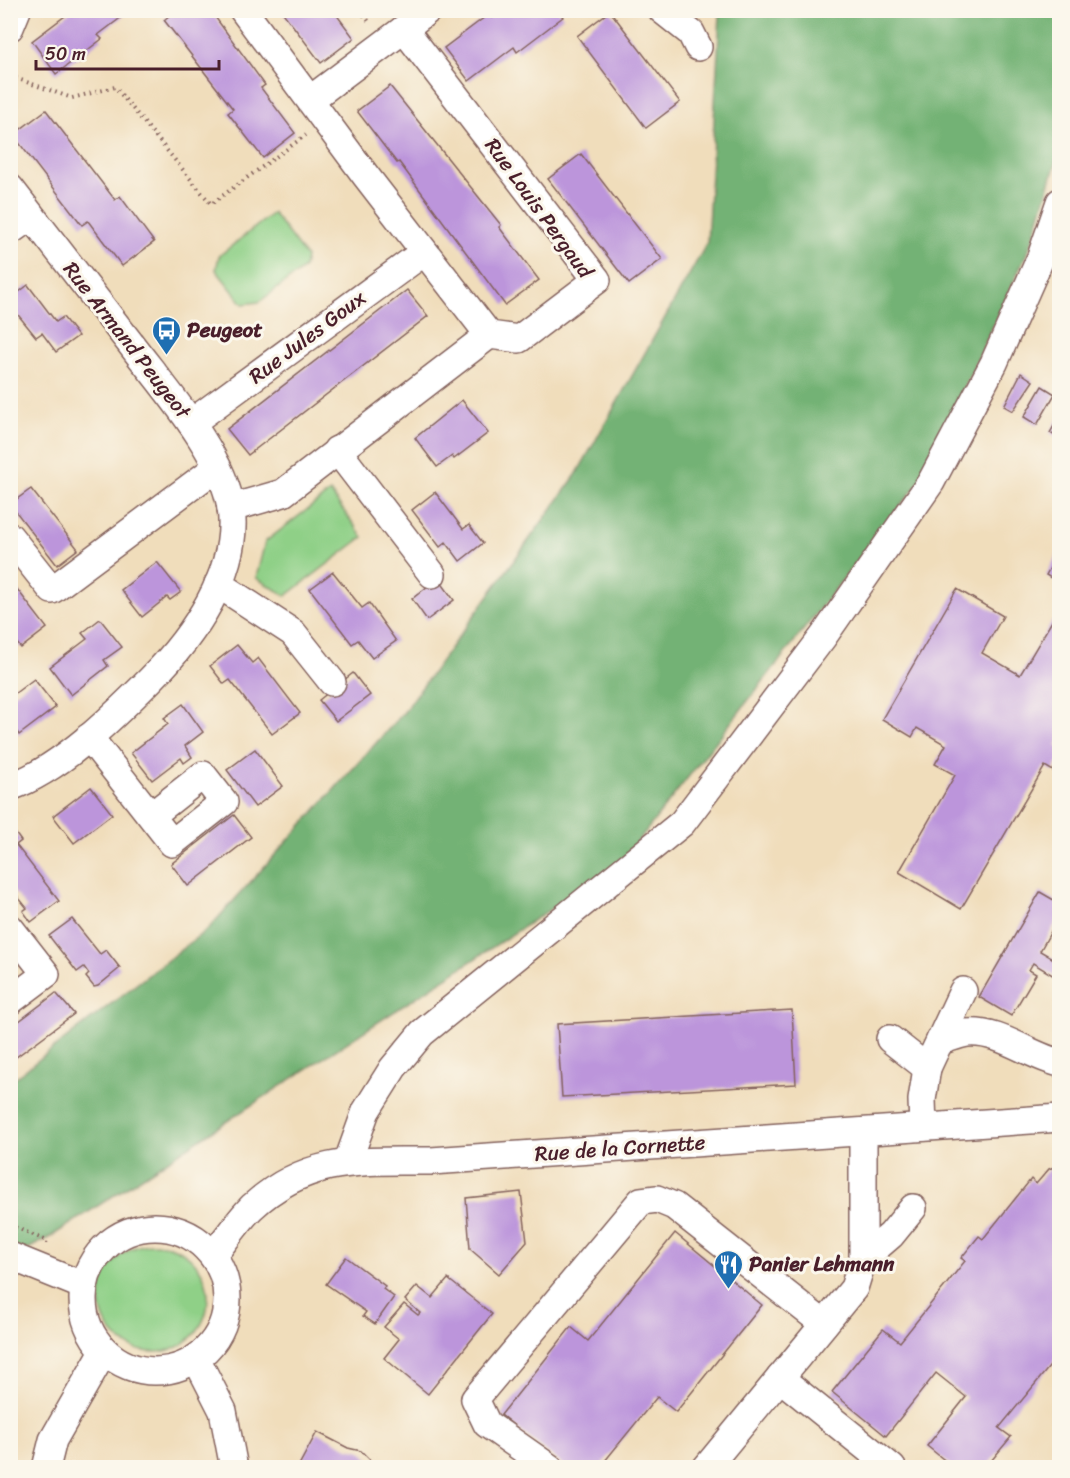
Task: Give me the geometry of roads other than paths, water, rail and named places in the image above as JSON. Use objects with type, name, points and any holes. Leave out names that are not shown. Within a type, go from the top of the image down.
[{"type":"street","points":[[10,27],[17,10]]},
{"type":"street","points":[[231,508],[283,493],[489,335],[243,10]]},
{"type":"street","points":[[311,99],[428,10]]},
{"type":"street","points":[[662,10],[691,33],[698,47]]},
{"type":"street","name":"Rue Louis Pergaud","points":[[404,29],[597,280],[519,339],[489,335]]},
{"type":"street","name":"Rue Armand Peugeot","points":[[10,188],[21,223],[191,423],[217,467],[231,508],[232,543],[218,584],[201,617],[161,669],[105,725],[28,781],[10,787]]},
{"type":"street","points":[[348,1161],[366,1111],[393,1068],[422,1034],[682,823],[823,637],[931,482],[994,363],[1041,257],[1059,202]]},
{"type":"street","name":"Rue Jules Goux","points":[[191,423],[424,252]]},
{"type":"street","points":[[337,450],[432,574]]},
{"type":"street","points":[[10,537],[52,590],[217,467]]},
{"type":"street","points":[[218,584],[293,633],[332,681]]},
{"type":"street","points":[[89,737],[151,816]]},
{"type":"street","points":[[10,928],[46,974],[10,1001]]},
{"type":"street","points":[[923,1127],[922,1100],[927,1068],[963,992]]},
{"type":"street","points":[[940,1041],[968,1033],[1002,1039],[1047,1060],[1059,1063]]},
{"type":"street","points":[[890,1039],[927,1068]]},
{"type":"street","name":"Rue de la Cornette","points":[[214,1254],[250,1209],[273,1189],[309,1172],[348,1161],[431,1161],[1059,1118]]},
{"type":"street","points":[[706,1467],[854,1288],[863,1259],[863,1132]]},
{"type":"street","points":[[550,1467],[486,1424],[474,1399],[641,1201],[657,1199],[674,1206],[824,1324]]},
{"type":"street","points":[[863,1259],[891,1235],[913,1208]]},
{"type":"street","points":[[152,1226],[174,1229],[195,1238],[214,1254],[223,1274],[228,1297],[224,1321],[213,1342],[196,1358],[174,1369],[148,1371],[124,1365],[104,1351],[92,1335],[85,1317],[84,1286],[94,1259],[110,1242],[129,1231],[152,1226]]},
{"type":"street","points":[[10,1256],[84,1286]]},
{"type":"street","points":[[46,1467],[53,1440],[104,1351]]},
{"type":"street","points":[[196,1358],[223,1411],[234,1467]]},
{"type":"street","points":[[780,1378],[892,1467]]},
{"type":"place","name":"Peugeot","points":[[166,356]]},
{"type":"place","name":"Panier Lehmann","points":[[728,1290]]}]
